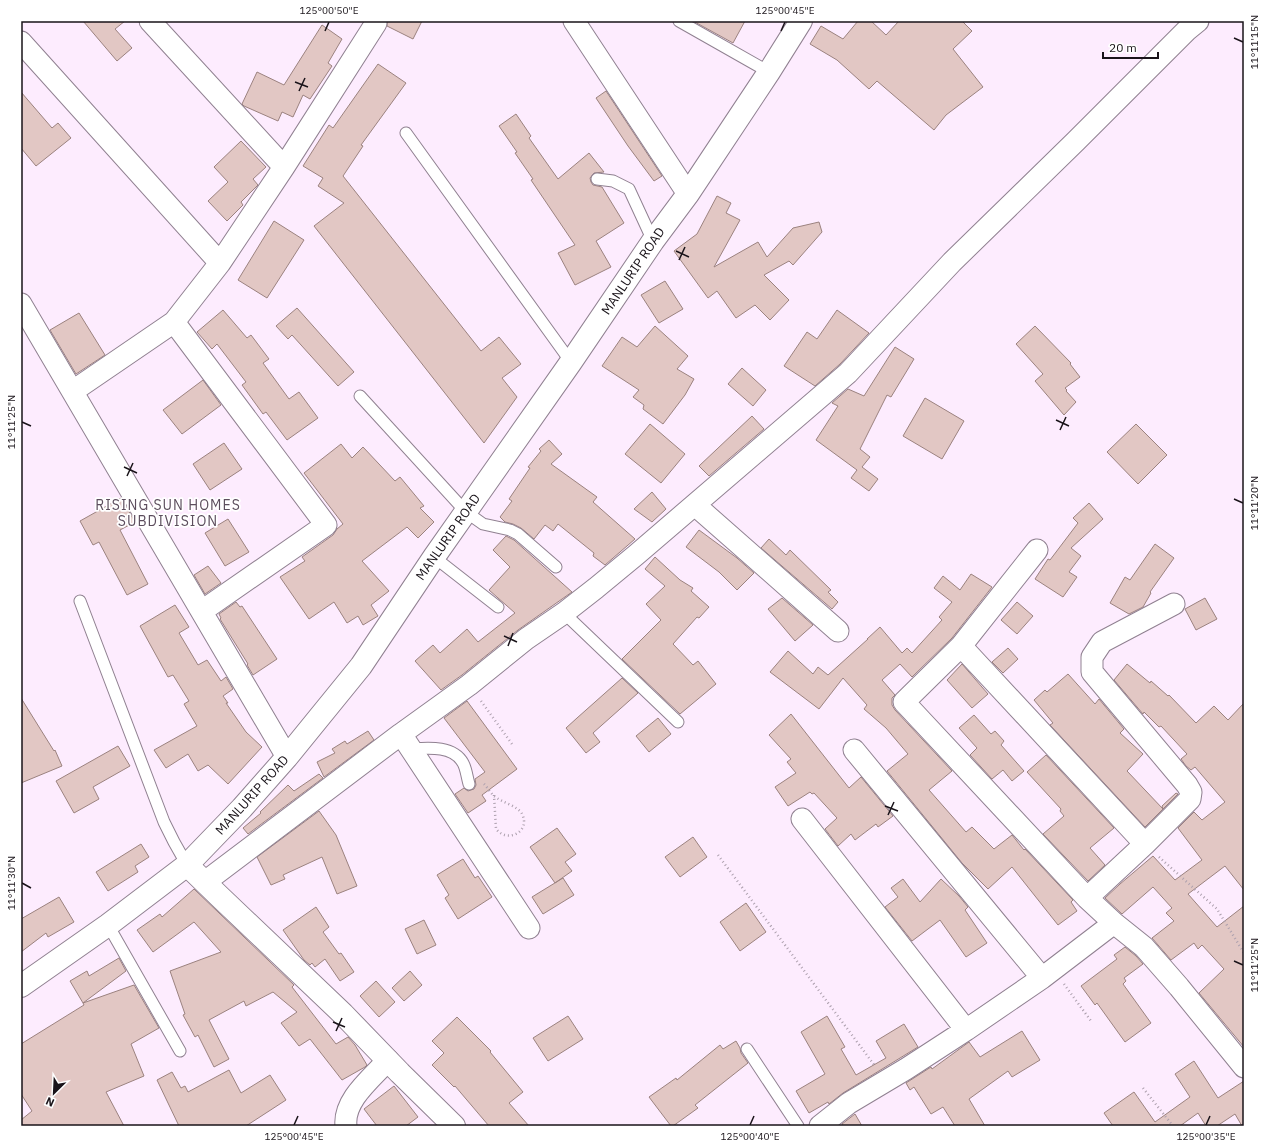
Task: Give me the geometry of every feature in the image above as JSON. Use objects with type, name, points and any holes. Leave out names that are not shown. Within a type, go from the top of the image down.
[{"type":"main road","name":"MANLURIP ROAD","points":[[21,986],[108,925],[187,865],[242,808],[361,666],[434,557],[571,362],[653,241],[688,194],[801,21]]},
{"type":"main road","points":[[187,865],[343,1014],[454,1126]]},
{"type":"street","points":[[150,21],[284,167]]},
{"type":"street","points":[[574,21],[688,194]]},
{"type":"street","points":[[205,882],[406,742],[469,685],[526,639],[564,613],[636,555],[848,373],[952,262],[1082,136],[1186,30],[1198,21]]},
{"type":"street","points":[[73,391],[174,322],[220,263],[284,167],[376,23]]},
{"type":"street","points":[[21,42],[220,263]]},
{"type":"street","points":[[21,304],[202,611],[286,757]]},
{"type":"street","points":[[174,322],[326,525],[202,611]]},
{"type":"street","points":[[695,505],[838,631]]},
{"type":"street","points":[[1037,550],[961,646],[904,702],[1087,898],[1114,923],[1144,947],[1180,987],[1244,1067]]},
{"type":"street","points":[[1087,898],[1145,844],[1190,799],[1191,792],[1187,785],[1092,672],[1092,656],[1102,642],[1174,604]]},
{"type":"street","points":[[961,646],[1145,844]]},
{"type":"street","points":[[406,742],[529,928]]},
{"type":"street","points":[[854,750],[1047,974]]},
{"type":"street","points":[[802,819],[966,1030]]},
{"type":"street","points":[[820,1126],[849,1103],[966,1030],[1047,974],[1114,923]]},
{"type":"street","points":[[346,1126],[347,1111],[353,1098],[388,1060]]},
{"type":"lane","points":[[679,21],[769,72]]},
{"type":"lane","points":[[406,134],[571,362]]},
{"type":"lane","points":[[597,179],[613,181],[629,188],[653,241]]},
{"type":"lane","points":[[360,396],[466,512],[483,524],[510,530],[518,534],[556,567]]},
{"type":"lane","points":[[434,557],[498,607]]},
{"type":"lane","points":[[80,600],[164,822],[187,865]]},
{"type":"lane","points":[[564,613],[678,722]]},
{"type":"lane","points":[[406,742],[452,752],[463,762],[469,784]]},
{"type":"lane","points":[[108,925],[180,1050]]},
{"type":"lane","points":[[747,1050],[798,1126]]},
{"type":"path","points":[[469,685],[512,744]]},
{"type":"path","points":[[494,795],[520,811],[523,815],[524,825],[518,833],[514,835],[504,835],[496,829],[494,795]]},
{"type":"path","points":[[1145,844],[1217,909],[1244,953]]},
{"type":"path","points":[[718,854],[886,1081]]},
{"type":"path","points":[[1047,974],[1091,1021]]},
{"type":"path","points":[[1143,1088],[1173,1126]]},
{"type":"building","points":[[83,21],[125,21],[115,29],[132,48],[117,61]]},
{"type":"building","points":[[387,21],[422,21],[413,39],[387,26]]},
{"type":"building","points":[[693,21],[745,21],[733,43]]},
{"type":"building","points":[[858,21],[871,21],[886,35],[899,21],[962,21],[972,31],[953,49],[983,87],[946,115],[934,130],[877,81],[869,89],[837,60],[810,44],[821,26],[843,39]]},
{"type":"building","points":[[322,25],[342,39],[328,63],[332,66],[310,99],[303,95],[293,117],[282,112],[278,121],[244,106],[242,104],[257,72],[284,85]]},
{"type":"building","points":[[378,64],[406,83],[361,145],[363,146],[343,176],[481,351],[499,337],[521,364],[502,378],[517,397],[484,443],[314,226],[344,203],[318,186],[323,178],[303,166],[329,125],[333,128]]},
{"type":"building","points":[[606,91],[662,176],[654,181],[628,146],[596,98]]},
{"type":"building","points":[[21,92],[52,128],[58,123],[71,138],[36,166],[21,148]]},
{"type":"building","points":[[516,114],[531,136],[529,138],[558,179],[589,153],[604,172],[594,173],[590,178],[591,182],[593,185],[602,187],[624,223],[596,241],[611,267],[575,285],[558,253],[575,245],[531,180],[533,179],[499,126]]},
{"type":"building","points":[[241,141],[266,167],[253,179],[258,185],[241,202],[243,205],[227,221],[208,201],[228,182],[214,167]]},
{"type":"building","points":[[717,196],[731,203],[726,213],[740,220],[714,267],[758,242],[767,257],[793,228],[819,222],[822,232],[793,265],[789,261],[764,275],[789,300],[770,320],[755,305],[736,318],[717,291],[708,298],[674,251],[697,234]]},
{"type":"building","points":[[274,221],[304,240],[267,298],[238,280]]},
{"type":"building","points":[[665,281],[683,309],[659,323],[641,295]]},
{"type":"building","points":[[297,308],[354,372],[338,386],[292,335],[288,339],[276,326]]},
{"type":"building","points":[[223,310],[247,338],[251,335],[269,359],[263,363],[289,399],[299,392],[318,418],[287,440],[266,412],[263,414],[242,385],[246,382],[217,344],[212,349],[197,332]]},
{"type":"building","points":[[837,310],[869,333],[840,364],[815,386],[784,366],[807,332],[817,339]]},
{"type":"building","points":[[79,313],[105,355],[76,374],[50,330]]},
{"type":"building","points":[[655,326],[688,356],[677,369],[694,379],[685,395],[663,424],[643,409],[644,405],[633,397],[639,390],[602,366],[622,337],[637,347]]},
{"type":"building","points":[[1035,326],[1071,363],[1070,364],[1080,377],[1065,388],[1076,402],[1064,415],[1035,381],[1043,374],[1016,344]]},
{"type":"building","points":[[895,347],[914,359],[891,397],[887,395],[860,449],[870,457],[862,467],[878,479],[869,491],[851,478],[857,470],[816,440],[838,406],[832,403],[848,389],[864,396]]},
{"type":"building","points":[[742,368],[766,390],[753,406],[728,384]]},
{"type":"building","points":[[203,380],[221,405],[182,434],[163,410]]},
{"type":"building","points":[[925,398],[964,421],[942,459],[903,436]]},
{"type":"building","points":[[752,416],[764,429],[709,476],[699,466]]},
{"type":"building","points":[[650,424],[685,454],[661,483],[625,454]]},
{"type":"building","points":[[1136,424],[1167,455],[1138,484],[1107,452]]},
{"type":"building","points":[[549,440],[562,454],[551,464],[597,497],[593,502],[635,539],[605,565],[593,556],[594,553],[558,524],[553,531],[545,525],[534,539],[521,528],[505,522],[500,517],[512,501],[509,499],[530,468],[528,467],[541,451],[539,449]]},
{"type":"building","points":[[224,443],[242,469],[210,490],[193,464]]},
{"type":"building","points":[[341,444],[352,458],[363,447],[395,481],[400,477],[424,506],[420,508],[434,522],[418,538],[407,527],[362,561],[389,591],[371,605],[378,616],[363,625],[358,616],[347,623],[334,602],[309,619],[280,577],[305,561],[302,557],[333,535],[343,524],[304,473]]},
{"type":"building","points":[[652,492],[666,509],[652,522],[634,509]]},
{"type":"building","points":[[121,498],[135,522],[120,530],[148,584],[127,595],[99,542],[93,545],[80,521]]},
{"type":"building","points":[[1089,503],[1103,519],[1071,548],[1081,556],[1069,572],[1077,577],[1063,597],[1035,579],[1048,559],[1050,560],[1078,523],[1073,518]]},
{"type":"building","points":[[228,519],[249,552],[225,566],[205,533]]},
{"type":"building","points":[[699,530],[737,558],[754,573],[737,590],[719,572],[686,547]]},
{"type":"building","points":[[506,536],[514,540],[572,592],[518,630],[441,690],[415,661],[433,645],[440,653],[467,629],[478,642],[515,613],[489,590],[510,567],[493,550]]},
{"type":"building","points":[[769,539],[786,555],[790,550],[831,590],[828,592],[838,602],[832,609],[761,548]]},
{"type":"building","points":[[1155,544],[1174,558],[1150,592],[1151,593],[1143,607],[1129,614],[1110,603],[1125,577],[1130,580]]},
{"type":"building","points":[[655,557],[680,580],[693,588],[691,591],[709,607],[699,618],[697,617],[673,644],[693,665],[698,661],[716,684],[680,714],[622,659],[661,620],[646,604],[665,586],[645,569]]},
{"type":"building","points":[[208,566],[221,583],[205,594],[194,575]]},
{"type":"building","points":[[971,574],[992,587],[952,638],[912,677],[900,664],[882,680],[895,695],[892,698],[892,705],[895,710],[952,771],[929,790],[966,832],[972,827],[994,849],[1012,835],[1024,850],[1025,849],[1073,900],[1071,902],[1077,911],[1058,925],[1012,867],[988,889],[962,863],[887,771],[908,754],[886,728],[864,709],[867,705],[843,678],[819,709],[770,672],[788,651],[813,674],[818,667],[828,675],[880,627],[902,653],[907,648],[912,653],[942,620],[939,617],[952,602],[934,588],[943,576],[960,590]]},
{"type":"building","points":[[782,598],[813,625],[795,641],[768,609]]},
{"type":"building","points":[[1205,598],[1217,619],[1196,630],[1185,609]]},
{"type":"building","points":[[236,602],[240,607],[242,606],[277,659],[253,675],[247,665],[248,664],[220,619],[219,614]]},
{"type":"building","points":[[1017,602],[1033,616],[1017,634],[1001,620]]},
{"type":"building","points":[[175,605],[189,627],[179,633],[198,665],[207,660],[221,681],[226,677],[233,689],[223,696],[228,703],[226,703],[246,732],[262,747],[228,784],[208,765],[198,771],[188,754],[166,768],[154,750],[197,726],[184,704],[189,701],[173,675],[168,677],[140,626]]},
{"type":"building","points":[[1008,648],[1018,659],[1003,673],[992,662]]},
{"type":"building","points":[[962,664],[988,694],[972,708],[947,680]]},
{"type":"building","points":[[1127,664],[1150,683],[1151,681],[1168,696],[1169,695],[1196,723],[1214,706],[1228,720],[1244,703],[1244,890],[1225,866],[1188,894],[1217,927],[1244,906],[1244,1047],[1199,993],[1224,969],[1202,945],[1198,949],[1194,943],[1171,960],[1152,938],[1174,921],[1166,913],[1172,908],[1153,887],[1122,914],[1105,898],[1153,856],[1175,880],[1202,860],[1178,828],[1194,812],[1202,820],[1225,802],[1195,767],[1191,770],[1186,766],[1181,759],[1187,754],[1161,726],[1159,727],[1144,712],[1143,714],[1114,680]]},
{"type":"building","points":[[1068,674],[1095,704],[1099,699],[1124,729],[1120,733],[1143,754],[1127,771],[1163,809],[1145,827],[1050,725],[1053,723],[1034,700],[1045,690],[1047,692]]},
{"type":"building","points":[[622,678],[638,693],[593,733],[600,742],[586,753],[566,728]]},
{"type":"building","points":[[21,698],[54,751],[55,750],[62,766],[21,783]]},
{"type":"building","points":[[467,701],[517,769],[482,795],[486,801],[468,813],[455,794],[464,788],[468,791],[474,789],[476,785],[475,779],[485,772],[444,718]]},
{"type":"building","points":[[791,714],[849,788],[861,777],[893,816],[878,827],[876,824],[855,840],[851,834],[838,846],[825,829],[837,818],[814,793],[812,794],[810,792],[788,806],[775,787],[796,773],[787,762],[791,759],[769,735]]},
{"type":"building","points":[[974,715],[991,734],[995,731],[1004,741],[1001,745],[1024,771],[1012,781],[1003,770],[992,779],[970,755],[977,748],[959,728]]},
{"type":"building","points":[[658,718],[671,734],[649,752],[636,736]]},
{"type":"building","points":[[368,731],[374,740],[324,777],[317,762],[335,753],[332,749],[345,741],[347,744]]},
{"type":"building","points":[[118,746],[130,766],[93,787],[99,799],[74,813],[56,781]]},
{"type":"building","points":[[1046,755],[1114,828],[1090,848],[1105,865],[1088,881],[1043,834],[1064,816],[1060,811],[1061,809],[1027,772]]},
{"type":"building","points":[[319,774],[323,778],[248,834],[243,828],[261,813],[260,812],[288,785],[294,791]]},
{"type":"building","points":[[1176,793],[1178,794],[1163,809],[1162,806]]},
{"type":"building","points":[[319,811],[336,835],[357,886],[337,894],[322,857],[283,875],[285,879],[271,885],[257,857]]},
{"type":"building","points":[[557,828],[576,854],[565,862],[572,871],[555,883],[530,847]]},
{"type":"building","points":[[693,837],[707,857],[680,877],[665,857]]},
{"type":"building","points":[[141,844],[149,857],[135,866],[138,872],[108,891],[96,872]]},
{"type":"building","points":[[463,859],[475,878],[478,876],[492,897],[458,919],[445,898],[449,895],[437,875]]},
{"type":"building","points":[[563,878],[574,895],[543,914],[532,897]]},
{"type":"building","points":[[903,879],[920,902],[941,879],[968,907],[965,910],[987,943],[966,957],[940,920],[912,941],[885,907],[898,897],[891,888]]},
{"type":"building","points":[[194,889],[294,985],[292,987],[336,1044],[348,1037],[355,1045],[367,1065],[365,1067],[342,1080],[310,1039],[299,1046],[281,1023],[297,1012],[273,992],[246,1006],[244,1001],[209,1020],[229,1059],[214,1067],[198,1035],[195,1037],[183,1015],[185,1014],[170,971],[221,952],[194,922],[153,952],[137,930],[160,914],[162,917]]},
{"type":"building","points":[[59,897],[74,922],[48,937],[46,933],[21,952],[21,919]]},
{"type":"building","points":[[746,903],[766,932],[740,951],[720,922]]},
{"type":"building","points":[[316,907],[329,927],[323,932],[339,954],[341,953],[354,972],[340,981],[325,959],[315,967],[312,963],[310,965],[304,960],[283,930]]},
{"type":"building","points":[[424,920],[436,945],[417,954],[405,929]]},
{"type":"building","points":[[1125,947],[1143,964],[1124,978],[1126,981],[1123,984],[1151,1023],[1125,1042],[1097,1003],[1095,1005],[1081,986],[1117,959],[1114,955]]},
{"type":"building","points":[[119,958],[126,971],[83,1003],[70,981],[87,971],[89,976]]},
{"type":"building","points":[[410,971],[422,985],[404,1001],[392,988]]},
{"type":"building","points":[[376,981],[395,1002],[379,1017],[360,996]]},
{"type":"building","points":[[134,985],[159,1028],[131,1044],[144,1076],[106,1092],[124,1126],[21,1126],[21,1120],[32,1111],[21,1094],[21,1044],[84,1005],[83,1003]]},
{"type":"building","points":[[568,1016],[583,1039],[548,1061],[533,1038]]},
{"type":"building","points":[[827,1016],[845,1047],[841,1049],[856,1075],[886,1058],[876,1041],[904,1024],[918,1047],[843,1093],[829,1104],[828,1102],[809,1113],[796,1091],[825,1074],[801,1032]]},
{"type":"building","points":[[457,1017],[491,1051],[490,1052],[523,1092],[509,1103],[529,1126],[489,1126],[455,1086],[454,1087],[432,1065],[444,1053],[432,1041]]},
{"type":"building","points":[[1022,1031],[1040,1060],[1012,1077],[1008,1071],[969,1099],[985,1126],[955,1126],[943,1107],[931,1114],[914,1087],[910,1090],[906,1083],[931,1067],[932,1069],[969,1042],[980,1057]]},
{"type":"building","points":[[736,1041],[741,1053],[748,1063],[695,1105],[698,1108],[671,1126],[649,1097],[676,1078],[677,1080],[720,1045],[723,1049]]},
{"type":"building","points":[[1194,1061],[1218,1098],[1244,1081],[1244,1126],[1242,1126],[1235,1114],[1217,1126],[1206,1126],[1198,1113],[1180,1126],[1113,1126],[1104,1113],[1134,1092],[1155,1122],[1190,1097],[1175,1074]]},
{"type":"building","points":[[229,1070],[241,1093],[270,1075],[286,1100],[246,1126],[179,1126],[157,1080],[172,1072],[181,1088],[185,1086],[188,1092]]},
{"type":"building","points":[[394,1086],[418,1117],[406,1126],[377,1126],[364,1109]]},
{"type":"building","points":[[855,1114],[862,1126],[843,1126],[842,1124]]},
{"type":"district","name":"RISING SUN HOMES SUBDIVISION","points":[[168,514]]}]
